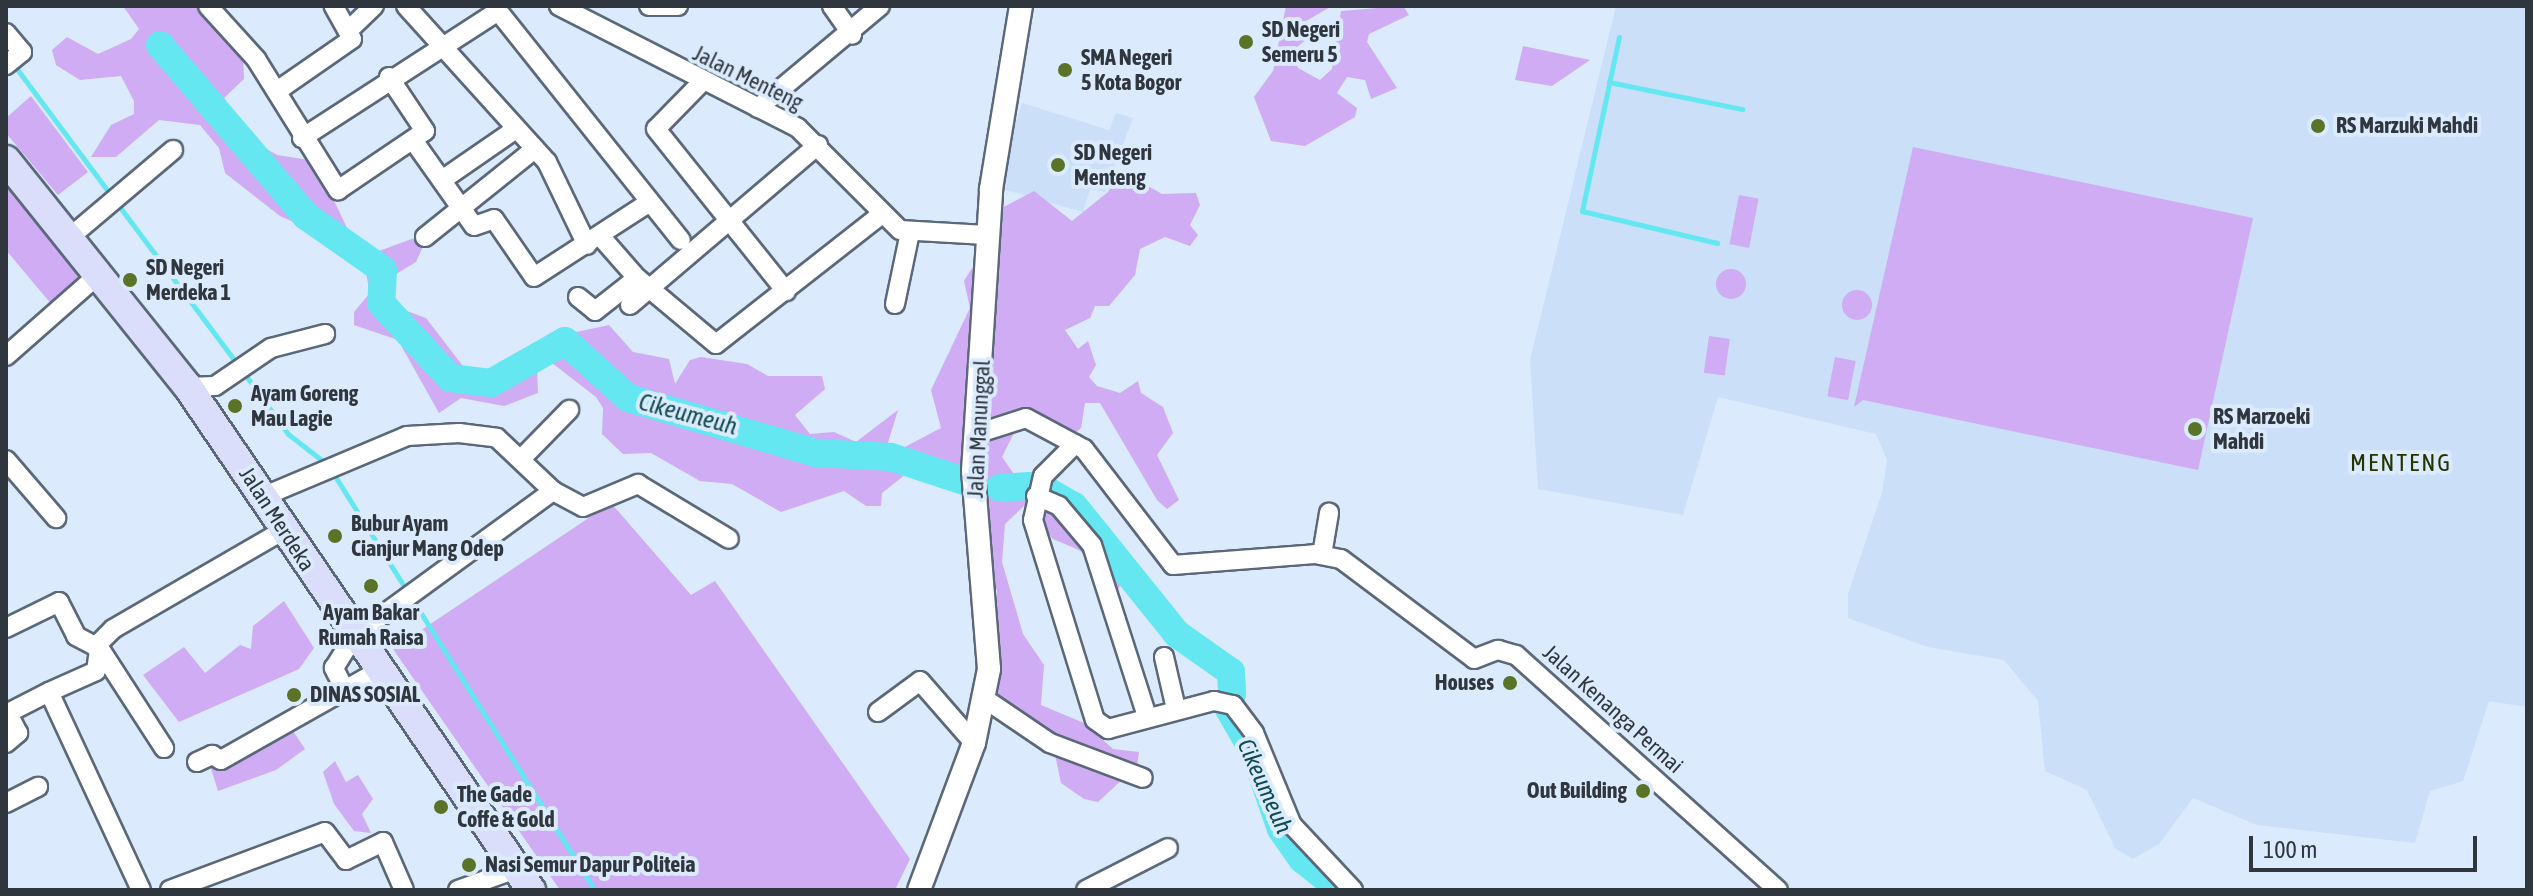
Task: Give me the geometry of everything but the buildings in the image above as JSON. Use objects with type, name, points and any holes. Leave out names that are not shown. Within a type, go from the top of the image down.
[{"type":"main road","name":"Jalan Merdeka","points":[[6,160],[100,273],[188,387],[282,531],[524,879]]},
{"type":"street","points":[[208,6],[277,91],[302,138],[338,190],[413,140],[424,128],[389,77]]},
{"type":"street","points":[[277,91],[352,39],[351,28],[334,6]]},
{"type":"street","points":[[351,28],[374,6]]},
{"type":"street","points":[[406,6],[535,149],[594,241],[716,344],[882,214]]},
{"type":"street","points":[[649,6],[678,6]]},
{"type":"street","points":[[832,6],[852,35]]},
{"type":"street","points":[[758,108],[852,35],[880,6]]},
{"type":"street","name":"Jalan Manunggal","points":[[926,886],[974,743],[985,699],[990,617],[976,521],[973,471],[986,235],[1021,6]]},
{"type":"street","name":"Jalan Menteng","points":[[570,9],[701,83],[758,108],[818,145],[882,214],[910,232]]},
{"type":"street","points":[[302,138],[492,11],[503,14],[612,145],[647,204],[681,240]]},
{"type":"street","points":[[6,33],[22,52],[11,61]]},
{"type":"street","points":[[701,83],[656,129],[723,220],[786,291]]},
{"type":"street","points":[[442,180],[516,129]]},
{"type":"street","points":[[413,140],[476,227],[494,219],[534,277],[647,204]]},
{"type":"street","points":[[578,297],[595,311],[644,283],[818,145]]},
{"type":"street","points":[[425,237],[535,149]]},
{"type":"street","points":[[70,237],[173,150]]},
{"type":"street","points":[[895,304],[910,232],[986,235]]},
{"type":"street","points":[[6,356],[100,273]]},
{"type":"street","points":[[630,305],[644,283]]},
{"type":"street","points":[[188,387],[215,386],[271,348],[325,334]]},
{"type":"street","points":[[521,459],[569,410]]},
{"type":"street","points":[[976,434],[1026,418],[1075,444],[1043,476],[1033,520],[1088,709],[1103,729],[1176,709],[1224,703],[1254,733],[1292,825],[1353,890]]},
{"type":"street","points":[[262,497],[334,471],[407,436],[459,433],[497,438],[553,491],[589,509],[638,484],[729,539]]},
{"type":"street","name":"Jalan Kenanga Permai","points":[[1075,444],[1167,562],[1226,565],[1322,555],[1357,568],[1474,659],[1498,650],[1516,655],[1778,890]]},
{"type":"street","points":[[6,460],[56,518]]},
{"type":"street","points":[[345,690],[334,668],[354,636],[553,491]]},
{"type":"street","points":[[1036,496],[1059,506],[1092,545],[1147,716]]},
{"type":"street","points":[[1322,555],[1329,513]]},
{"type":"street","points":[[6,743],[18,733],[8,713],[96,671],[100,649],[113,629],[282,531]]},
{"type":"street","points":[[6,628],[58,601],[79,640],[100,649],[164,748]]},
{"type":"street","points":[[1164,657],[1176,709]]},
{"type":"street","points":[[197,762],[212,755],[221,760],[378,671]]},
{"type":"street","points":[[878,712],[920,681],[974,743]]},
{"type":"street","points":[[49,692],[141,890]]},
{"type":"street","points":[[985,699],[1050,743],[1143,778]]},
{"type":"street","points":[[6,803],[38,787]]},
{"type":"street","points":[[170,890],[222,882],[325,832],[346,860],[383,842],[404,890]]},
{"type":"street","points":[[1086,890],[1168,848]]},
{"type":"street","points":[[458,890],[524,879]]},
{"type":"shaded area","points":[[123,6],[200,6],[243,54],[244,79],[224,98],[251,140],[277,155],[315,161],[348,230],[379,251],[417,237],[425,242],[416,262],[391,277],[393,306],[426,318],[469,374],[491,383],[503,385],[530,357],[572,333],[609,325],[633,352],[669,359],[675,384],[690,360],[701,357],[747,364],[768,376],[822,376],[825,389],[795,415],[810,434],[834,432],[856,442],[898,410],[887,446],[899,450],[941,428],[931,390],[970,308],[964,281],[977,260],[975,222],[1034,191],[1072,221],[1108,192],[1120,170],[1162,194],[1196,193],[1200,205],[1190,225],[1198,235],[1190,246],[1165,237],[1140,249],[1135,275],[1109,306],[1095,306],[1090,318],[1065,330],[1078,349],[1088,341],[1096,365],[1089,377],[1097,386],[1120,393],[1138,381],[1141,393],[1163,407],[1173,433],[1157,455],[1179,500],[1167,509],[1157,500],[1100,403],[1085,403],[1081,428],[1071,437],[1020,421],[1002,457],[1023,487],[1046,495],[1056,488],[1068,492],[1103,528],[1122,577],[1119,589],[1079,550],[1053,539],[1025,505],[1005,524],[1002,562],[1023,634],[1044,665],[1041,705],[1084,723],[1113,749],[1139,752],[1137,766],[1098,802],[1084,799],[1061,783],[1053,745],[989,703],[997,590],[989,578],[990,524],[968,491],[915,467],[882,493],[881,506],[866,506],[844,491],[781,512],[732,484],[700,481],[651,453],[623,454],[602,434],[603,408],[596,397],[552,363],[537,367],[538,393],[504,406],[461,398],[439,413],[398,340],[354,325],[354,312],[370,293],[365,268],[334,240],[280,216],[225,173],[219,148],[200,125],[159,120],[116,157],[91,157],[111,125],[134,114],[134,101],[121,76],[80,80],[56,65],[52,50],[67,37],[98,54],[131,39],[139,29]]},
{"type":"shaded area","points":[[1286,6],[1332,6],[1306,21],[1306,40],[1292,51],[1298,68],[1320,80],[1332,69],[1341,11],[1403,6],[1409,15],[1369,34],[1367,42],[1397,88],[1371,99],[1365,80],[1347,77],[1337,93],[1357,108],[1355,117],[1305,146],[1271,141],[1254,97],[1273,71]]},
{"type":"shaded area","name":"RS Marzoeki Mahdi","points":[[1616,6],[2527,6],[2527,707],[2489,701],[2463,781],[2430,791],[2415,843],[2257,825],[2193,798],[2159,844],[2133,859],[2115,848],[2087,790],[2045,771],[2038,701],[2004,660],[1928,647],[1848,618],[1848,594],[1882,493],[1887,460],[1876,434],[1718,397],[1683,515],[1538,489],[1530,360]]},
{"type":"shaded area","points":[[1523,46],[1590,60],[1552,86],[1515,80]]},
{"type":"shaded area","points":[[31,96],[88,172],[58,195],[6,133],[6,118]]},
{"type":"shaded area","name":"SD Negeri Menteng","points":[[1022,103],[1109,130],[1116,113],[1133,118],[1105,192],[1090,189],[1083,212],[995,187]]},
{"type":"shaded area","points":[[1913,147],[2253,218],[2198,470],[1863,400],[1854,407]]},
{"type":"shaded area","points":[[6,160],[100,273],[57,311],[6,250]]},
{"type":"shaded area","points":[[1739,195],[1759,199],[1749,248],[1729,244]]},
{"type":"shaded area","points":[[1731,269],[1742,273],[1746,284],[1742,295],[1731,299],[1720,295],[1716,284],[1720,273]]},
{"type":"shaded area","points":[[1857,290],[1863,291],[1871,299],[1871,311],[1863,319],[1857,320],[1851,319],[1843,311],[1842,305],[1843,299],[1851,291]]},
{"type":"shaded area","points":[[1709,336],[1730,339],[1725,376],[1704,373]]},
{"type":"shaded area","points":[[1835,357],[1856,361],[1848,400],[1827,396]]},
{"type":"shaded area","points":[[611,503],[691,595],[715,581],[910,859],[895,890],[560,890],[393,649]]},
{"type":"shaded area","points":[[284,601],[314,648],[299,669],[179,722],[143,675],[184,647],[205,673],[240,645],[251,649],[253,626]]},
{"type":"shaded area","points":[[289,725],[305,749],[276,770],[218,791],[209,762]]},
{"type":"shaded area","points":[[335,761],[346,782],[358,775],[373,799],[362,814],[371,833],[354,831],[334,804],[323,772]]},
{"type":"waterway","points":[[1619,37],[1582,211],[1717,243]]},
{"type":"waterway","name":"Cikeumeuh","points":[[160,45],[306,216],[383,270],[381,303],[450,378],[491,383],[565,341],[628,398],[816,453],[891,457],[973,484]]},
{"type":"waterway","points":[[14,65],[111,195]]},
{"type":"waterway","points":[[1609,82],[1742,109]]},
{"type":"waterway","points":[[119,206],[238,365]]},
{"type":"waterway","points":[[244,373],[288,434],[328,465]]},
{"type":"waterway","points":[[333,473],[595,890]]},
{"type":"waterway","name":"Cikeumeuh","points":[[1000,488],[1030,486]]},
{"type":"waterway","name":"Cikeumeuh","points":[[1046,490],[1074,506],[1177,634],[1231,672],[1232,694]]},
{"type":"waterway","name":"Cikeumeuh","points":[[1229,709],[1255,754],[1281,829],[1302,859],[1341,890]]},
{"type":"place","name":"SD Negeri Semeru 5","points":[[1246,42]]},
{"type":"place","name":"SMA Negeri 5 Kota Bogor","points":[[1065,70]]},
{"type":"place","name":"RS Marzuki Mahdi","points":[[2318,126]]},
{"type":"place","name":"SD Negeri Menteng","points":[[1058,165]]},
{"type":"place","name":"SD Negeri Merdeka 1","points":[[130,280]]},
{"type":"place","name":"Ayam Goreng Mau Lagie","points":[[235,406]]},
{"type":"place","name":"RS Marzoeki Mahdi","points":[[2195,429]]},
{"type":"place","name":"Bubur Ayam Cianjur Mang Odep","points":[[335,536]]},
{"type":"place","name":"Ayam Bakar Rumah Raisa","points":[[371,586]]},
{"type":"place","name":"Houses","points":[[1510,683]]},
{"type":"place","name":"DINAS SOSIAL","points":[[294,695]]},
{"type":"place","name":"Out Building","points":[[1643,791]]},
{"type":"place","name":"The Gade Coffe & Gold","points":[[441,807]]},
{"type":"place","name":"Nasi Semur Dapur Politeia","points":[[469,865]]},
{"type":"district","name":"MENTENG","points":[[2401,463]]}]
